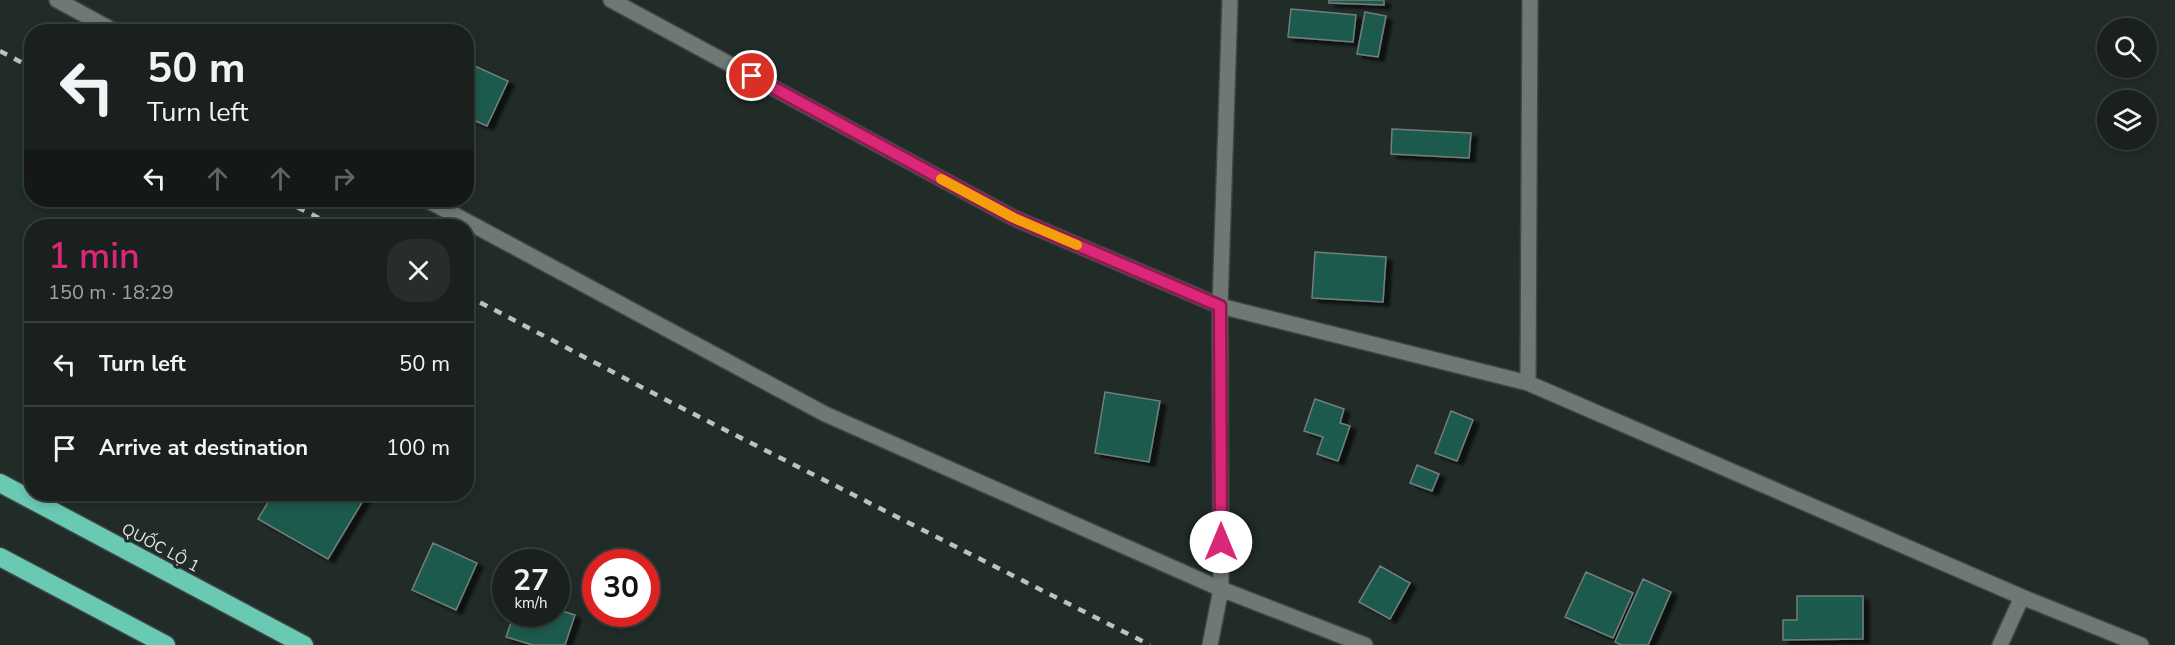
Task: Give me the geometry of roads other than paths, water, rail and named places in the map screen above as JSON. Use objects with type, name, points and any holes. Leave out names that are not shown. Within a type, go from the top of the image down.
[{"type":"highway","name":"QUỐC LỘ 1","points":[[0,483],[24,496]]},
{"type":"highway","name":"QUỐC LỘ 1","points":[[34,501],[304,645]]},
{"type":"highway","points":[[0,557],[166,645]]},
{"type":"street","points":[[57,0],[101,24]]},
{"type":"street","points":[[611,0],[1014,218],[1220,306],[1528,383],[2022,597],[2141,645]]},
{"type":"street","points":[[1210,645],[1221,589],[1220,306],[1230,0]]},
{"type":"street","points":[[1528,383],[1530,0]]},
{"type":"street","points":[[440,207],[462,219]]},
{"type":"street","points":[[474,225],[825,414],[1221,589],[1365,645]]},
{"type":"street","points":[[2000,645],[2022,597]]},
{"type":"railway","points":[[0,51],[24,64]]},
{"type":"railway","points":[[297,207],[321,219]]},
{"type":"railway","points":[[474,299],[670,402],[1150,645]]}]
